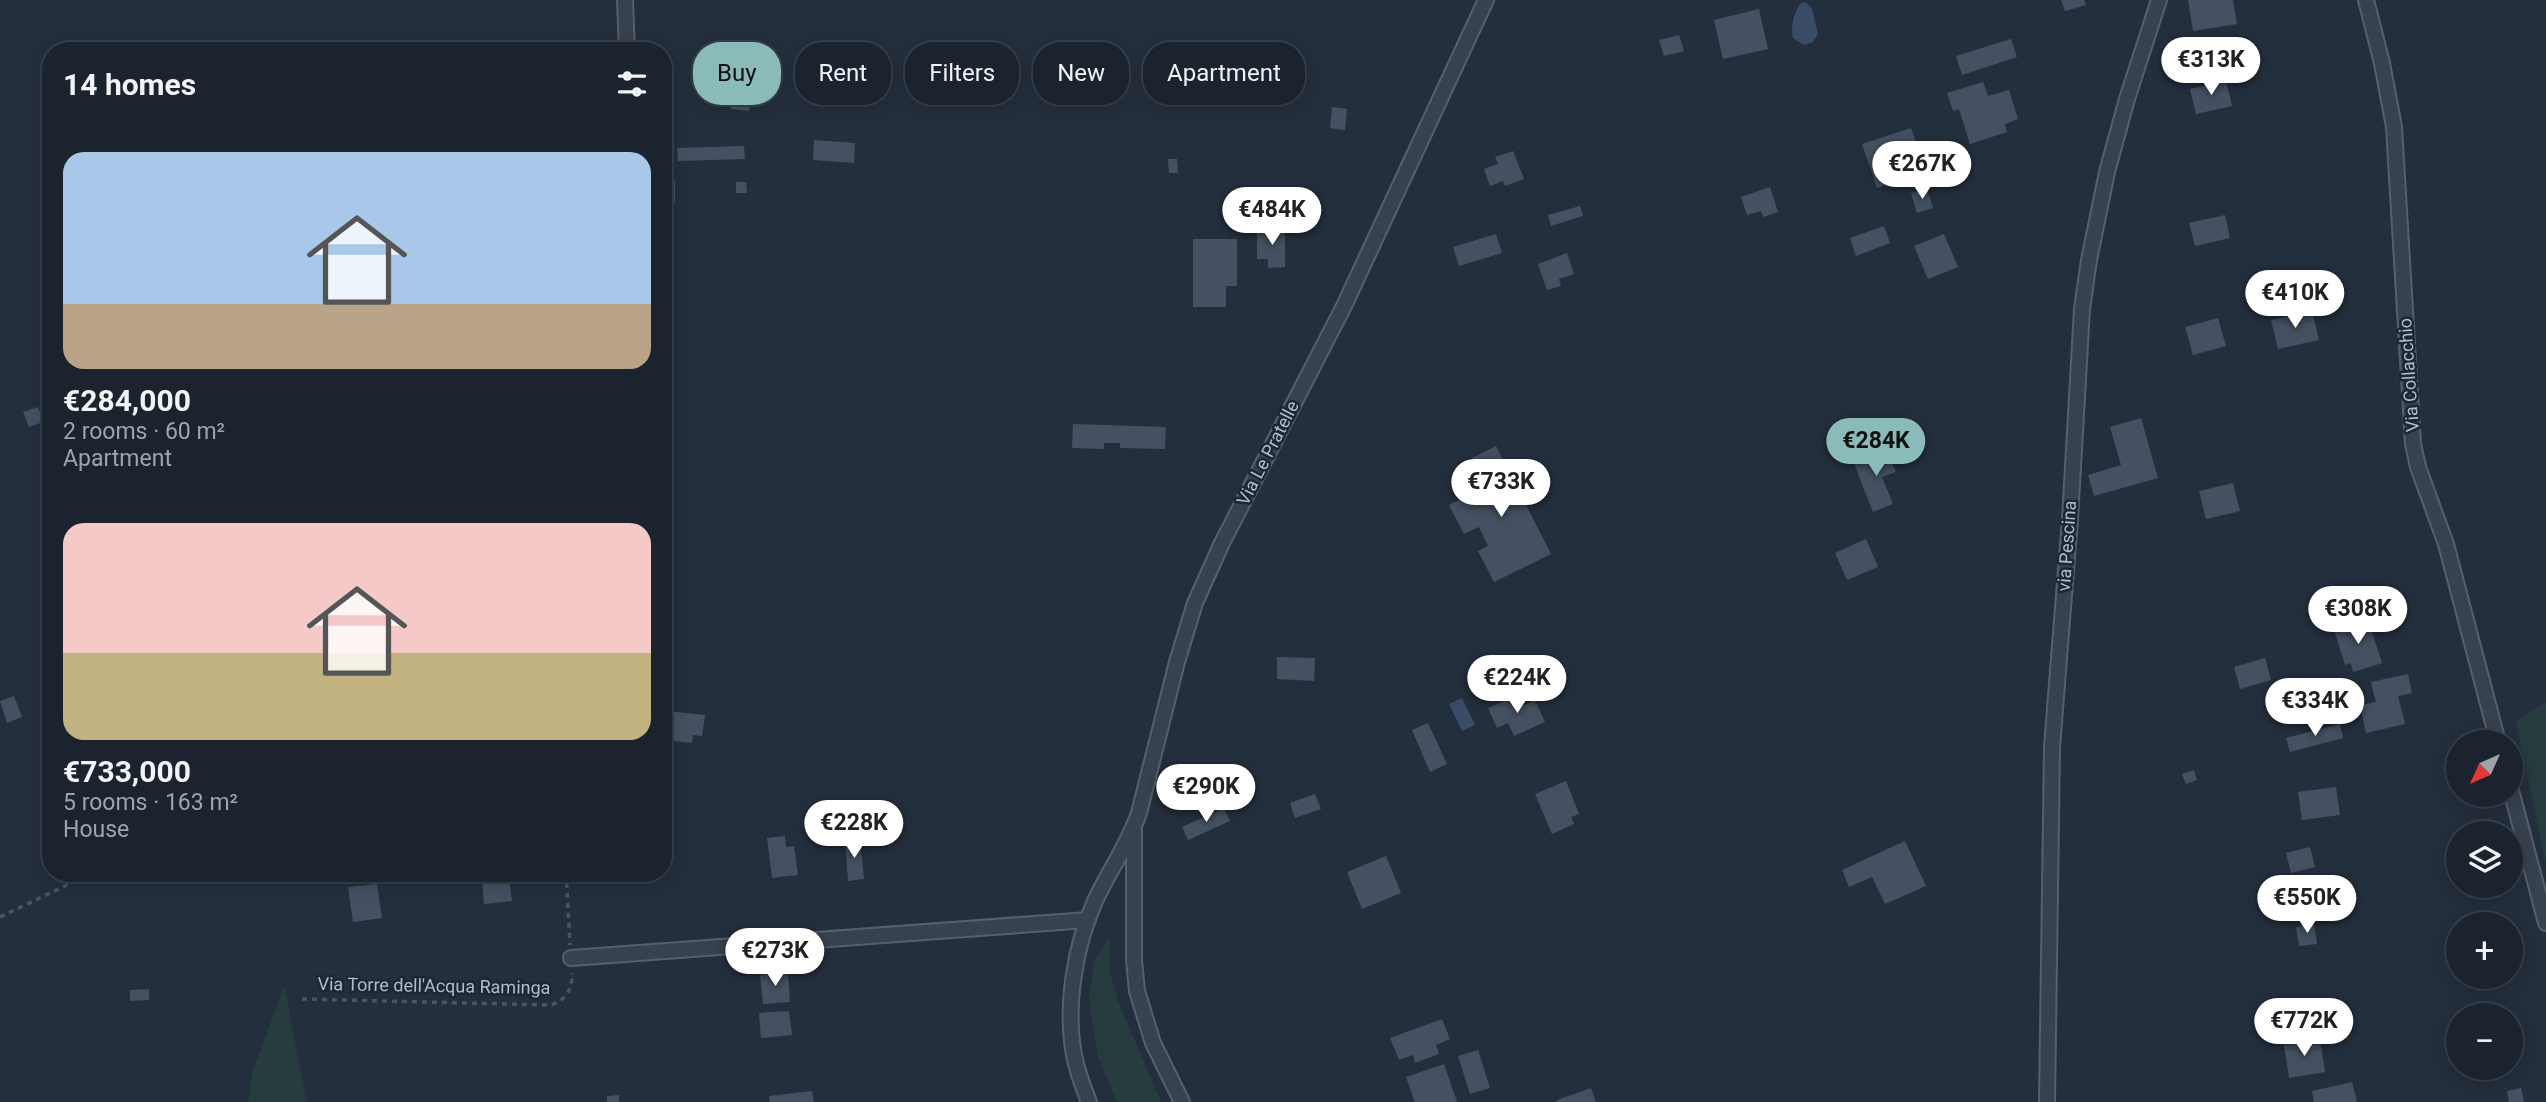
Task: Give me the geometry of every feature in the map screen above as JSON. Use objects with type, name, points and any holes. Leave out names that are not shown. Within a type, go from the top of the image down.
[{"type":"street","points":[[625,0],[627,42]]},
{"type":"street","name":"Via Le Pratelle","points":[[1089,1102],[1074,1056],[1072,1018],[1076,971],[1088,920],[1098,894],[1134,826],[1181,646],[1195,603],[1222,543],[1344,306],[1486,0]]},
{"type":"street","name":"via Pescina","points":[[2047,1102],[2053,728],[2070,519],[2082,309],[2107,172],[2159,0]]},
{"type":"street","name":"Via Collacchio","points":[[2366,0],[2394,127],[2413,444],[2418,467],[2446,544],[2495,730]]},
{"type":"street","points":[[2515,807],[2546,923]]},
{"type":"street","points":[[1134,826],[1134,960],[1137,990],[1153,1043],[1182,1102]]},
{"type":"street","points":[[571,958],[1088,920]]},
{"type":"path","points":[[0,917],[73,882]]},
{"type":"path","points":[[566,882],[571,958]]},
{"type":"path","name":"Via Torre dell'Acqua Raminga","points":[[302,999],[548,1005],[561,1001],[568,993],[572,979],[571,958]]},
{"type":"green space","points":[[2546,702],[2546,865],[2524,759],[2524,730],[2518,730],[2516,721]]},
{"type":"green space","points":[[1109,937],[1110,974],[1119,1004],[1161,1102],[1117,1102],[1098,1057],[1089,999],[1094,962]]},
{"type":"green space","points":[[284,985],[307,1102],[248,1102],[253,1071]]},
{"type":"water","points":[[1806,2],[1812,9],[1818,34],[1813,42],[1804,45],[1793,38],[1792,29],[1796,10],[1801,3]]},
{"type":"water","points":[[1462,698],[1475,725],[1462,731],[1449,704]]},
{"type":"building","points":[[2061,0],[2084,0],[2086,5],[2065,11]]},
{"type":"building","points":[[2188,0],[2233,0],[2237,24],[2193,31]]},
{"type":"building","points":[[1759,9],[1768,49],[1723,59],[1714,20]]},
{"type":"building","points":[[1679,35],[1684,51],[1664,56],[1659,40]]},
{"type":"building","points":[[2011,39],[2017,57],[1962,75],[1956,56]]},
{"type":"building","points":[[2226,81],[2232,106],[2196,114],[2190,89]]},
{"type":"building","points":[[1983,82],[1988,96],[2009,90],[2018,119],[2005,124],[2007,132],[1970,144],[1959,109],[1953,111],[1947,93]]},
{"type":"building","points":[[731,105],[750,105],[749,111],[731,109]]},
{"type":"building","points":[[1332,107],[1347,109],[1345,130],[1330,128]]},
{"type":"building","points":[[1911,128],[1926,171],[1877,188],[1862,144]]},
{"type":"building","points":[[814,140],[855,143],[854,163],[813,160]]},
{"type":"building","points":[[744,146],[745,159],[678,161],[677,148]]},
{"type":"building","points":[[1513,151],[1524,179],[1505,186],[1503,181],[1490,186],[1484,169],[1498,164],[1495,157]]},
{"type":"building","points":[[1168,159],[1177,159],[1178,173],[1169,173]]},
{"type":"building","points":[[672,181],[675,181],[675,202],[672,202]]},
{"type":"building","points":[[736,182],[746,182],[747,193],[736,193]]},
{"type":"building","points":[[1770,187],[1778,212],[1763,217],[1761,211],[1747,215],[1741,197]]},
{"type":"building","points":[[1927,189],[1933,208],[1917,213],[1911,193]]},
{"type":"building","points":[[1580,206],[1583,216],[1551,226],[1548,215]]},
{"type":"building","points":[[2225,215],[2230,238],[2195,246],[2189,223]]},
{"type":"building","points":[[1884,226],[1890,243],[1856,256],[1850,238]]},
{"type":"building","points":[[1257,229],[1285,229],[1285,267],[1268,268],[1268,259],[1257,259]]},
{"type":"building","points":[[1496,234],[1502,253],[1459,266],[1453,247]]},
{"type":"building","points":[[1944,234],[1958,267],[1928,279],[1914,246]]},
{"type":"building","points":[[1193,239],[1237,239],[1237,286],[1226,286],[1226,307],[1193,307]]},
{"type":"building","points":[[1567,253],[1574,274],[1559,279],[1561,286],[1547,290],[1538,264]]},
{"type":"building","points":[[2312,311],[2319,340],[2278,349],[2271,320]]},
{"type":"building","points":[[2218,318],[2226,346],[2193,355],[2185,327]]},
{"type":"building","points":[[38,407],[42,422],[29,427],[23,412]]},
{"type":"building","points":[[2141,418],[2158,478],[2094,496],[2088,475],[2121,465],[2110,427]]},
{"type":"building","points":[[1073,424],[1166,427],[1165,449],[1120,448],[1120,443],[1104,443],[1104,449],[1072,448]]},
{"type":"building","points":[[1496,446],[1551,554],[1494,582],[1478,551],[1488,546],[1479,527],[1464,534],[1449,505],[1486,486],[1472,458]]},
{"type":"building","points":[[1886,448],[1896,472],[1882,477],[1893,504],[1873,512],[1853,461]]},
{"type":"building","points":[[2233,483],[2240,511],[2206,519],[2199,491]]},
{"type":"building","points":[[1866,539],[1878,567],[1847,580],[1835,553]]},
{"type":"building","points":[[2368,620],[2382,663],[2353,672],[2351,663],[2345,665],[2334,630]]},
{"type":"building","points":[[1277,657],[1315,658],[1314,681],[1277,679]]},
{"type":"building","points":[[2265,658],[2271,680],[2240,689],[2234,667]]},
{"type":"building","points":[[2408,674],[2412,693],[2398,696],[2405,724],[2366,733],[2360,705],[2376,702],[2371,682]]},
{"type":"building","points":[[14,696],[22,717],[7,723],[0,701]]},
{"type":"building","points":[[1515,696],[1520,707],[1535,700],[1545,722],[1514,736],[1508,723],[1497,728],[1488,708]]},
{"type":"building","points":[[672,712],[705,715],[702,736],[693,735],[692,743],[672,741]]},
{"type":"building","points":[[1428,723],[1447,764],[1430,772],[1412,730]]},
{"type":"building","points":[[2340,724],[2343,738],[2290,752],[2286,738]]},
{"type":"building","points":[[2194,770],[2197,780],[2186,784],[2182,774]]},
{"type":"building","points":[[1566,781],[1579,814],[1571,817],[1574,824],[1552,834],[1535,794]]},
{"type":"building","points":[[2336,787],[2340,815],[2302,820],[2298,792]]},
{"type":"building","points":[[1315,794],[1321,809],[1295,818],[1290,803]]},
{"type":"building","points":[[1224,808],[1230,821],[1188,840],[1182,827]]},
{"type":"building","points":[[785,836],[786,847],[794,846],[798,875],[772,878],[767,838]]},
{"type":"building","points":[[860,839],[864,879],[848,881],[845,840]]},
{"type":"building","points":[[1905,841],[1926,886],[1885,904],[1872,877],[1849,887],[1842,870]]},
{"type":"building","points":[[2310,847],[2315,867],[2291,873],[2286,853]]},
{"type":"building","points":[[1386,856],[1401,893],[1362,909],[1347,872]]},
{"type":"building","points":[[482,882],[510,882],[512,901],[484,904]]},
{"type":"building","points":[[377,884],[382,918],[353,922],[348,887]]},
{"type":"building","points":[[2314,924],[2317,944],[2299,946],[2296,927]]},
{"type":"building","points":[[788,972],[790,1002],[763,1004],[760,975]]},
{"type":"building","points":[[149,989],[149,1000],[130,1001],[130,990]]},
{"type":"building","points":[[789,1011],[792,1035],[761,1038],[759,1013]]},
{"type":"building","points":[[1442,1019],[1450,1039],[1436,1045],[1439,1054],[1415,1063],[1413,1055],[1399,1060],[1390,1038]]},
{"type":"building","points":[[2320,1039],[2325,1072],[2289,1078],[2284,1045]]},
{"type":"building","points":[[1478,1050],[1490,1088],[1470,1094],[1458,1056]]},
{"type":"building","points":[[1444,1064],[1457,1102],[1415,1102],[1406,1077]]},
{"type":"building","points":[[2352,1082],[2357,1102],[2314,1102],[2312,1091]]},
{"type":"building","points":[[1591,1088],[1596,1102],[1557,1102],[1557,1100]]},
{"type":"building","points":[[2521,1088],[2524,1102],[2509,1102],[2507,1091]]},
{"type":"building","points":[[812,1091],[814,1102],[770,1102],[769,1096]]},
{"type":"building","points":[[619,1095],[619,1102],[607,1102],[607,1096]]}]
